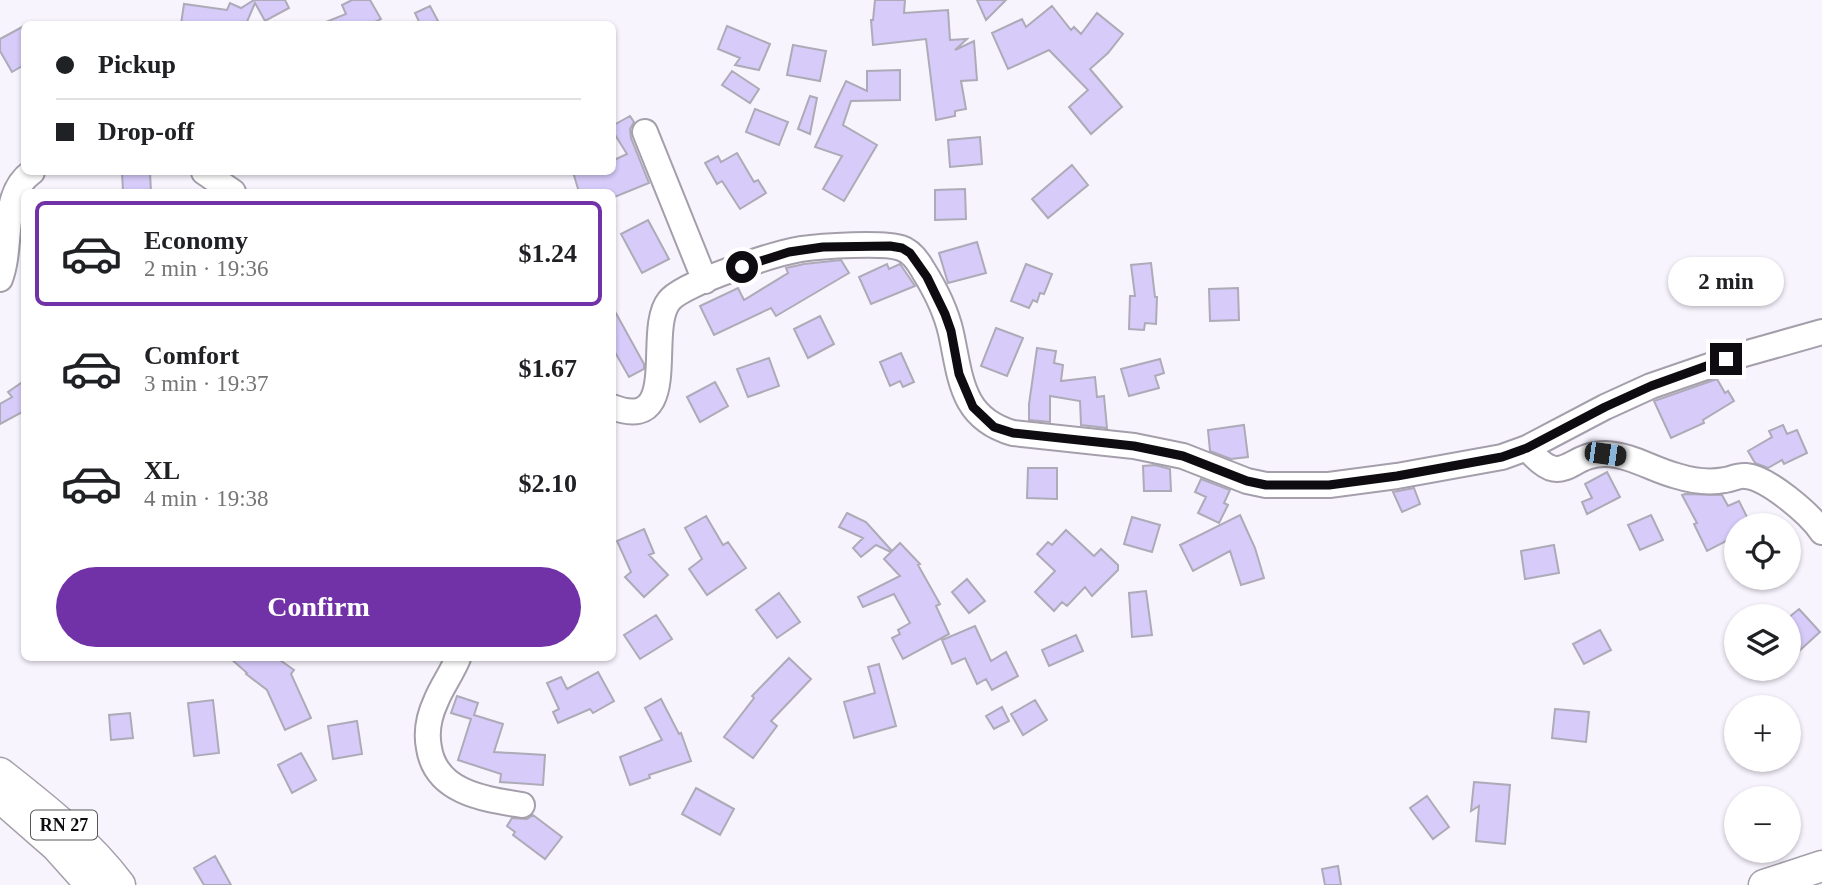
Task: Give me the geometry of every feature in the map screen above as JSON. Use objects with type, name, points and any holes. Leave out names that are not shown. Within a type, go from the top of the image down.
[{"type":"main road","name":"RN 27","points":[[0,773],[83,842],[120,885]]},
{"type":"main road","name":"RN 27","points":[[0,797],[56,846],[91,885]]},
{"type":"main road","points":[[1764,885],[1822,866]]},
{"type":"street","points":[[645,132],[705,281]]},
{"type":"street","points":[[0,279],[4,262],[6,212],[16,187],[29,175]]},
{"type":"street","points":[[208,175],[229,189]]},
{"type":"street","points":[[616,408],[633,413],[652,402],[658,384],[658,332],[665,307],[671,298],[705,281],[802,249],[858,246],[902,248],[910,253],[936,293],[951,331],[959,374],[973,407],[994,427],[1021,434],[1134,446],[1183,456],[1247,481],[1278,485],[1329,485],[1502,457],[1527,448],[1651,386],[1744,354],[1822,332]]},
{"type":"street","points":[[1527,448],[1544,465],[1555,470],[1593,455],[1605,454],[1632,459],[1663,472],[1709,482],[1741,475],[1749,476],[1810,516],[1822,532]]},
{"type":"street","points":[[456,661],[436,699],[429,725],[429,750],[435,769],[444,781],[467,793],[522,805]]},
{"type":"building","points":[[254,0],[285,0],[289,8],[265,21],[255,3],[247,21],[181,21],[184,4],[227,10],[230,3],[241,8]]},
{"type":"building","points":[[352,0],[370,0],[381,19],[328,21],[346,14],[342,5]]},
{"type":"building","points":[[875,0],[905,0],[904,13],[948,10],[950,40],[967,39],[955,50],[974,41],[977,80],[961,81],[966,109],[955,111],[955,116],[936,120],[926,39],[873,45],[871,20]]},
{"type":"building","points":[[977,0],[1006,0],[986,20]]},
{"type":"building","points":[[430,6],[438,21],[419,21],[415,13]]},
{"type":"building","points":[[1052,6],[1071,30],[1074,27],[1081,34],[1097,13],[1123,34],[1108,53],[1090,69],[1122,107],[1091,134],[1069,107],[1088,90],[1049,50],[1008,69],[992,33],[1022,19],[1026,27]]},
{"type":"building","points":[[727,26],[770,44],[759,70],[735,65],[740,58],[718,49]]},
{"type":"building","points":[[21,28],[21,67],[12,72],[0,51],[0,39]]},
{"type":"building","points":[[793,45],[826,51],[820,81],[787,75]]},
{"type":"building","points":[[900,70],[900,100],[851,101],[843,125],[877,145],[844,201],[823,189],[842,156],[815,147],[846,81],[867,91],[867,71]]},
{"type":"building","points":[[732,71],[759,89],[750,103],[722,85]]},
{"type":"building","points":[[810,96],[817,98],[810,134],[798,129]]},
{"type":"building","points":[[755,109],[788,122],[779,145],[746,132]]},
{"type":"building","points":[[630,116],[634,122],[630,129],[631,138],[649,183],[616,196],[616,189],[578,189],[574,175],[616,175],[616,159],[627,154],[616,136],[616,124]]},
{"type":"building","points":[[980,137],[982,164],[950,167],[948,140]]},
{"type":"building","points":[[737,153],[754,182],[758,180],[766,193],[740,209],[722,181],[717,184],[705,163],[718,156],[721,162]]},
{"type":"building","points":[[1072,165],[1088,185],[1048,218],[1032,199]]},
{"type":"building","points":[[122,175],[150,175],[151,189],[123,189]]},
{"type":"building","points":[[965,189],[966,219],[935,220],[935,190]]},
{"type":"building","points":[[648,220],[669,259],[642,273],[621,234]]},
{"type":"building","points":[[977,242],[986,273],[948,283],[939,253]]},
{"type":"building","points":[[841,260],[849,273],[776,316],[771,308],[714,335],[700,306],[738,288],[744,300],[788,273],[786,268]]},
{"type":"building","points":[[1151,263],[1157,297],[1156,324],[1145,323],[1144,330],[1129,329],[1130,296],[1135,296],[1131,265]]},
{"type":"building","points":[[887,264],[889,269],[900,264],[915,286],[871,304],[859,277]]},
{"type":"building","points":[[1026,264],[1052,274],[1044,294],[1040,293],[1037,302],[1033,300],[1029,308],[1011,301]]},
{"type":"building","points":[[1238,288],[1239,320],[1210,321],[1209,289]]},
{"type":"building","points":[[616,313],[644,364],[644,369],[629,377],[616,354]]},
{"type":"building","points":[[820,316],[834,344],[808,358],[794,329]]},
{"type":"building","points":[[996,328],[1023,338],[1007,376],[981,366]]},
{"type":"building","points":[[1037,348],[1056,351],[1054,363],[1063,365],[1061,381],[1095,377],[1097,397],[1104,396],[1107,428],[1081,425],[1080,401],[1050,396],[1050,422],[1029,420]]},
{"type":"building","points":[[901,353],[914,382],[903,387],[900,381],[890,386],[880,362]]},
{"type":"building","points":[[769,358],[779,386],[748,397],[737,369]]},
{"type":"building","points":[[1160,359],[1164,373],[1155,376],[1159,388],[1129,396],[1121,369]]},
{"type":"building","points":[[1717,379],[1725,393],[1728,391],[1734,401],[1703,420],[1704,423],[1671,438],[1654,401]]},
{"type":"building","points":[[715,382],[728,406],[700,422],[687,397]]},
{"type":"building","points":[[21,383],[21,413],[0,424],[0,404],[12,397],[8,392]]},
{"type":"building","points":[[1244,425],[1248,457],[1231,459],[1210,451],[1208,430]]},
{"type":"building","points":[[1783,425],[1787,434],[1797,430],[1807,453],[1784,464],[1782,460],[1768,468],[1755,463],[1748,451],[1772,437],[1769,431]]},
{"type":"building","points":[[1155,465],[1170,469],[1171,491],[1144,491],[1143,466]]},
{"type":"building","points":[[1028,468],[1057,468],[1057,499],[1027,498]]},
{"type":"building","points":[[1607,472],[1620,497],[1587,514],[1582,502],[1592,498],[1585,484]]},
{"type":"building","points":[[1201,479],[1230,490],[1224,503],[1228,505],[1219,523],[1198,513],[1206,497],[1195,492]]},
{"type":"building","points":[[1414,488],[1420,504],[1402,512],[1393,492]]},
{"type":"building","points":[[1682,495],[1722,495],[1728,506],[1739,501],[1745,513],[1724,513],[1724,542],[1707,551],[1694,524],[1697,523]]},
{"type":"building","points":[[847,513],[866,522],[892,551],[900,543],[920,564],[918,565],[940,604],[936,606],[949,634],[903,659],[892,638],[900,634],[898,630],[910,623],[894,594],[863,607],[858,597],[900,576],[884,559],[891,552],[876,545],[861,557],[853,548],[863,538],[839,527]]},
{"type":"building","points":[[1240,515],[1255,548],[1264,578],[1241,585],[1230,551],[1193,571],[1180,545]]},
{"type":"building","points":[[1651,515],[1663,540],[1640,550],[1628,525]]},
{"type":"building","points":[[706,516],[723,545],[728,542],[746,568],[707,595],[689,569],[702,559],[685,528]]},
{"type":"building","points":[[1132,517],[1160,525],[1152,552],[1124,544]]},
{"type":"building","points":[[644,529],[654,553],[649,555],[668,575],[644,597],[625,577],[631,572],[617,541]]},
{"type":"building","points":[[1066,530],[1094,556],[1101,549],[1118,565],[1118,570],[1092,596],[1085,587],[1067,606],[1062,602],[1054,611],[1035,592],[1055,571],[1037,554],[1048,542],[1052,545]]},
{"type":"building","points":[[1554,545],[1559,573],[1525,579],[1521,551]]},
{"type":"building","points":[[967,579],[985,601],[969,613],[952,592]]},
{"type":"building","points":[[1146,591],[1152,635],[1132,637],[1129,593]]},
{"type":"building","points":[[779,593],[800,622],[777,638],[756,610]]},
{"type":"building","points":[[1801,611],[1820,632],[1801,649]]},
{"type":"building","points":[[656,615],[672,639],[640,659],[624,635]]},
{"type":"building","points":[[975,626],[991,661],[1006,652],[1018,676],[992,690],[986,679],[977,684],[965,658],[952,664],[942,640]]},
{"type":"building","points":[[1600,630],[1611,650],[1584,664],[1573,644]]},
{"type":"building","points":[[1076,635],[1083,651],[1049,666],[1042,650]]},
{"type":"building","points":[[789,658],[811,679],[771,721],[777,726],[753,758],[724,737],[754,698],[752,696]]},
{"type":"building","points":[[233,661],[281,661],[294,670],[291,674],[311,718],[285,730],[267,690]]},
{"type":"building","points":[[879,664],[896,726],[854,738],[844,702],[875,693],[868,667]]},
{"type":"building","points":[[598,672],[614,701],[593,713],[590,709],[558,723],[553,712],[559,709],[547,683],[561,677],[567,689]]},
{"type":"building","points":[[457,696],[478,703],[474,715],[503,724],[494,752],[545,755],[543,785],[500,782],[501,774],[458,760],[471,719],[451,713]]},
{"type":"building","points":[[661,699],[679,734],[681,733],[691,761],[649,775],[650,778],[630,785],[620,757],[662,740],[645,708]]},
{"type":"building","points":[[213,700],[219,753],[194,756],[188,703]]},
{"type":"building","points":[[1035,700],[1047,720],[1023,735],[1011,714]]},
{"type":"building","points":[[1002,707],[1009,721],[994,729],[986,716]]},
{"type":"building","points":[[1555,709],[1589,712],[1586,742],[1552,738]]},
{"type":"building","points":[[130,713],[133,738],[111,740],[109,715]]},
{"type":"building","points":[[357,721],[362,754],[333,759],[328,726]]},
{"type":"building","points":[[301,753],[316,780],[292,793],[278,765]]},
{"type":"building","points":[[1474,782],[1510,785],[1505,844],[1476,841],[1479,806],[1471,811]]},
{"type":"building","points":[[696,788],[734,809],[720,835],[682,814]]},
{"type":"building","points":[[1427,796],[1449,827],[1433,839],[1410,808]]},
{"type":"building","points":[[533,815],[562,837],[545,859],[513,835],[515,832],[507,826],[512,818],[527,819]]},
{"type":"building","points":[[215,856],[231,885],[204,885],[194,868]]},
{"type":"building","points":[[1338,866],[1341,885],[1325,885],[1322,869]]},
{"type":"route","points":[[742,267],[802,249],[858,246],[902,248],[919,263],[936,293],[951,331],[965,391],[973,407],[994,427],[1013,433],[1086,439],[1183,456],[1247,481],[1266,485],[1329,485],[1502,457],[1527,448],[1651,386],[1726,359]]}]
